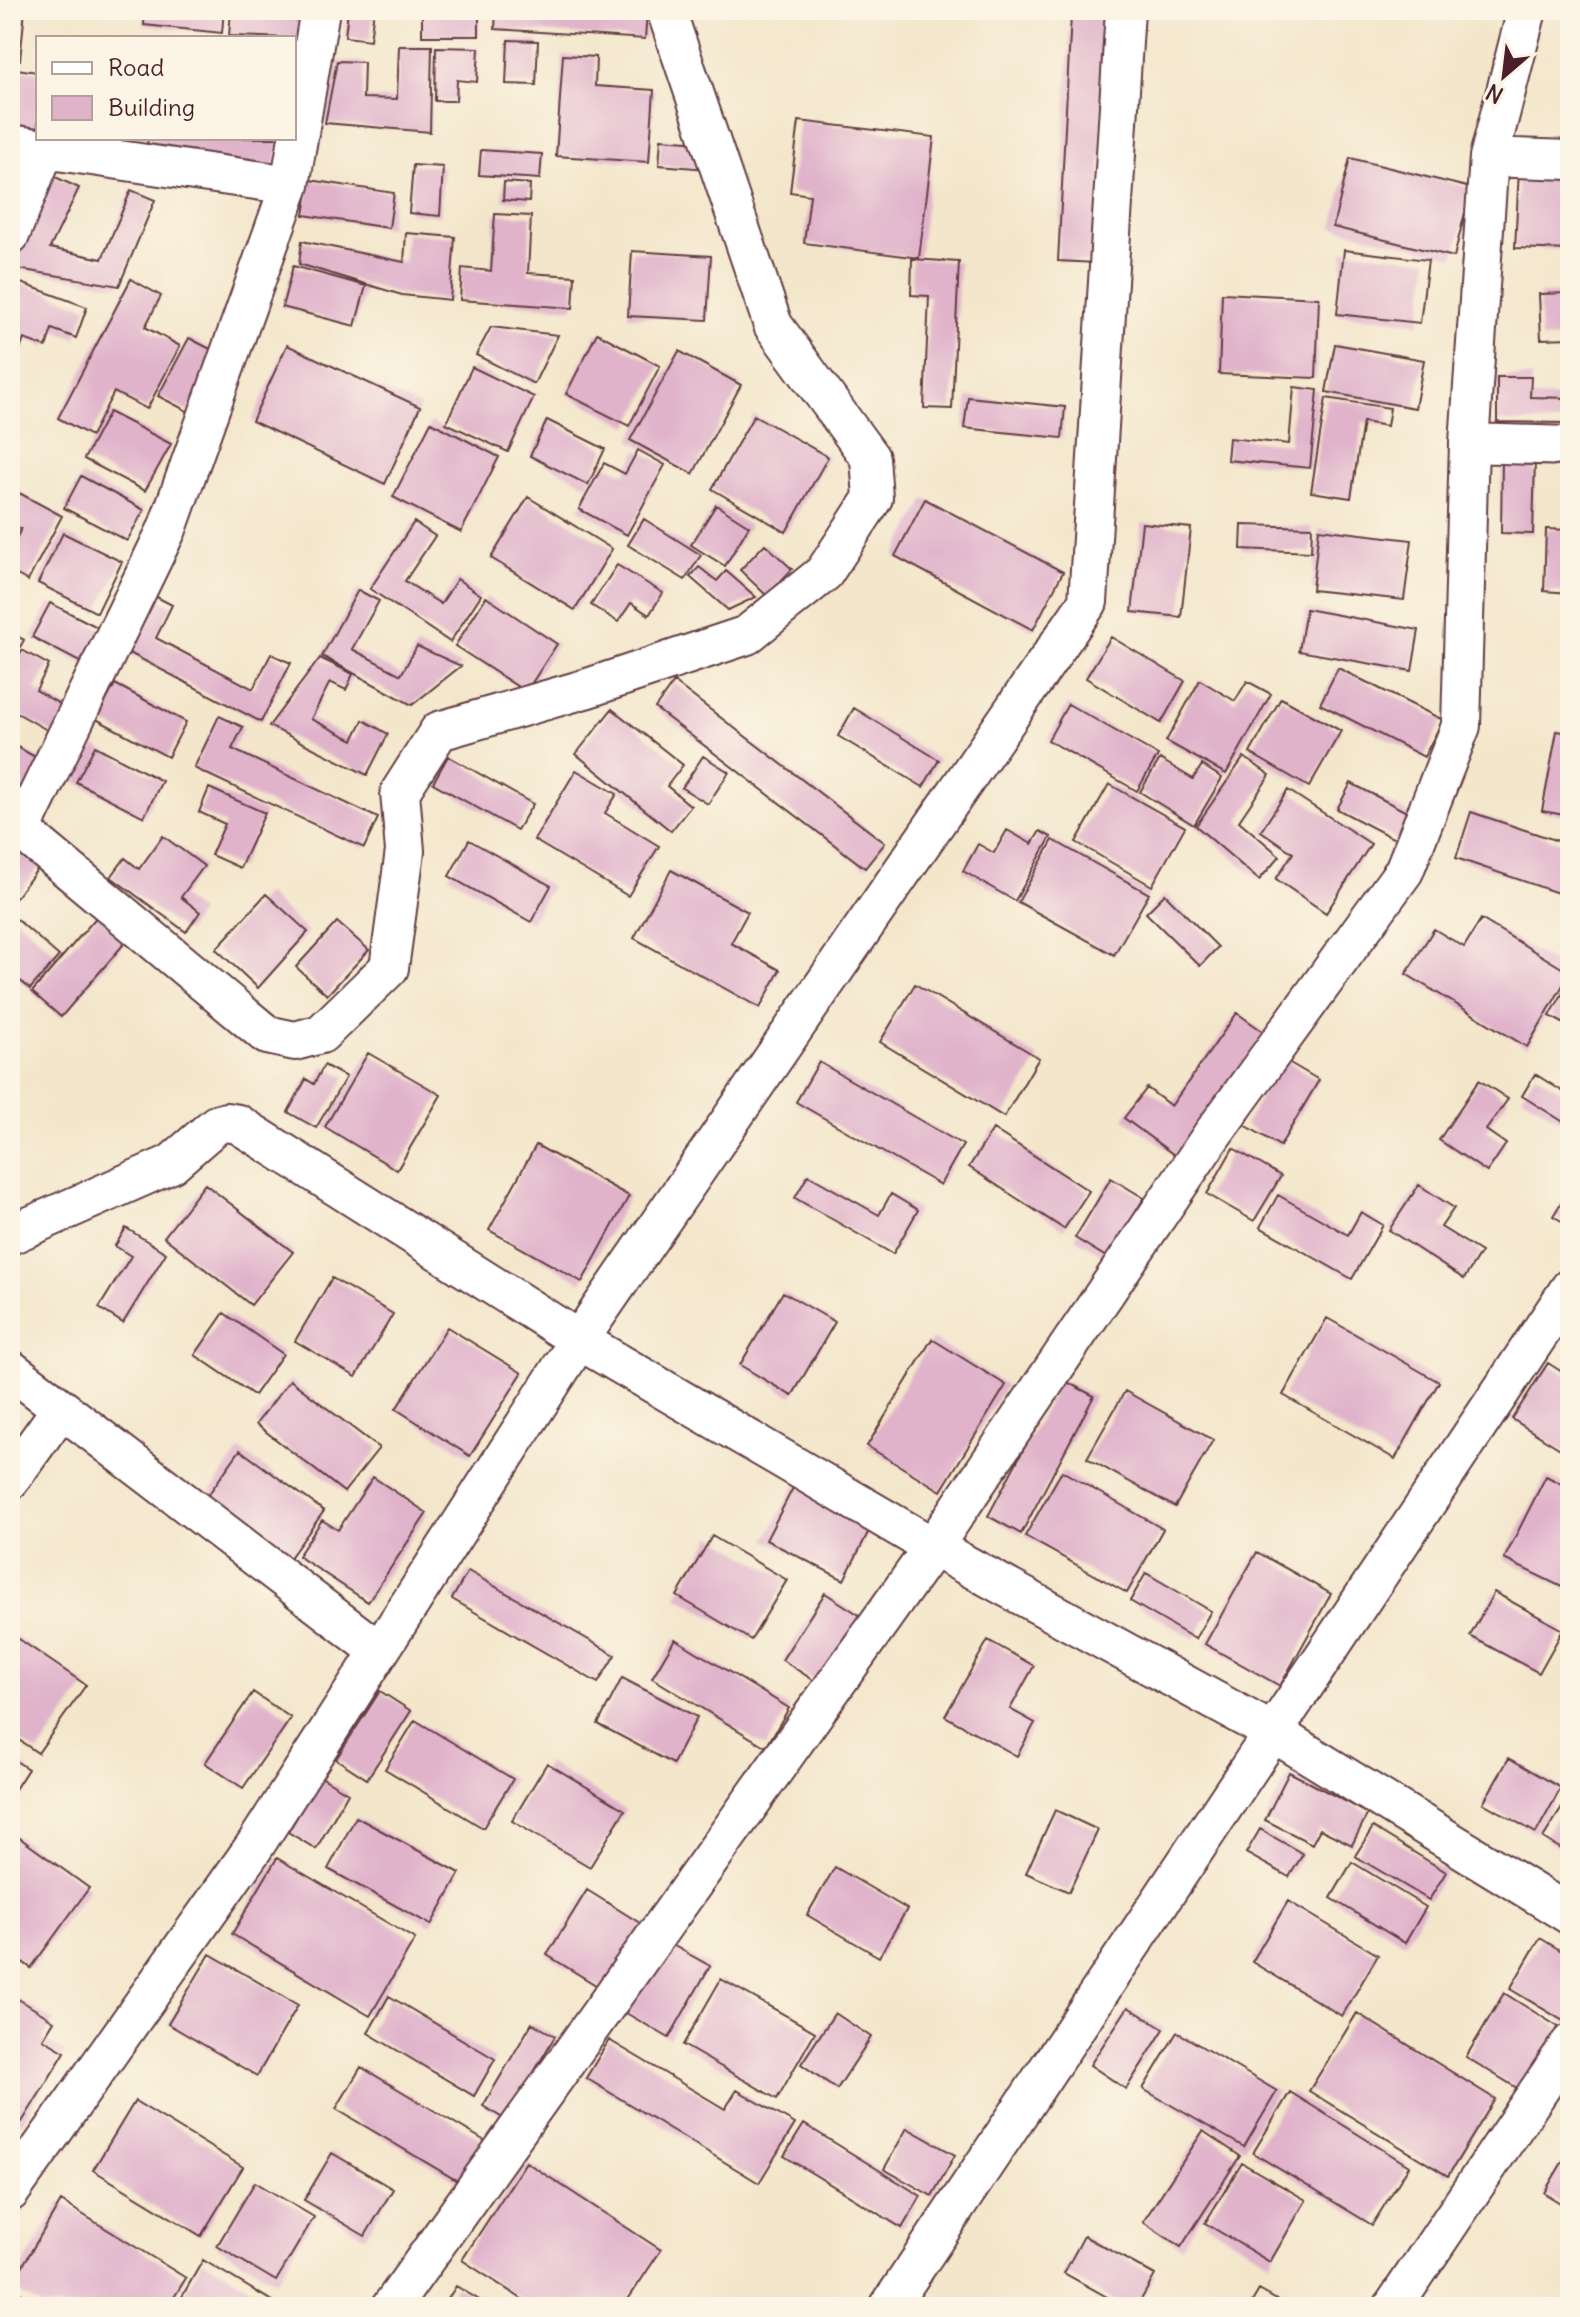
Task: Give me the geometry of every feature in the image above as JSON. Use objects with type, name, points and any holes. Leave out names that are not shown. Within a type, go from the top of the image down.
[{"type":"street","points":[[320,10],[290,185],[167,529],[15,826],[267,1035],[295,1041],[321,1034],[389,968],[405,851],[400,792],[439,731],[588,688],[747,635],[824,573],[873,498],[870,458],[773,325],[666,10]]},
{"type":"street","points":[[10,2192],[254,1847],[579,1340],[1088,602],[1125,10]]},
{"type":"street","points":[[391,2307],[933,1547],[1212,1135],[1404,871],[1461,726],[1469,443],[1489,157],[1527,10]]},
{"type":"street","points":[[10,235],[28,146],[290,185]]},
{"type":"street","points":[[1489,157],[1570,160]]},
{"type":"street","points":[[1469,443],[1570,446]]},
{"type":"street","points":[[10,1235],[171,1164],[216,1125],[226,1122],[238,1124],[579,1340],[933,1547],[1274,1733],[1570,1915]]},
{"type":"street","points":[[889,2307],[1570,1288]]},
{"type":"street","points":[[10,1369],[379,1651]]},
{"type":"street","points":[[10,1480],[61,1409]]},
{"type":"street","points":[[1393,2307],[1570,2044]]},
{"type":"building","points":[[10,10],[25,10],[20,60],[10,59]]},
{"type":"building","points":[[102,10],[135,10],[134,15]]},
{"type":"building","points":[[145,10],[224,10],[222,33],[144,25]]},
{"type":"building","points":[[231,10],[312,10],[309,43],[296,42],[296,36],[229,36]]},
{"type":"building","points":[[348,10],[374,10],[370,40],[345,37]]},
{"type":"building","points":[[422,10],[479,10],[479,36],[422,36]]},
{"type":"building","points":[[496,10],[647,11],[645,39],[495,29]]},
{"type":"building","points":[[1071,15],[1109,17],[1096,263],[1058,261]]},
{"type":"building","points":[[508,40],[538,41],[536,85],[506,84]]},
{"type":"building","points":[[399,46],[432,46],[430,132],[325,123],[337,61],[364,62],[363,98],[397,99]]},
{"type":"building","points":[[436,47],[479,48],[477,82],[457,80],[456,101],[435,101]]},
{"type":"building","points":[[563,55],[596,57],[595,86],[654,90],[649,162],[556,156]]},
{"type":"building","points":[[10,68],[36,72],[36,136],[10,133]]},
{"type":"building","points":[[799,121],[934,137],[919,258],[804,243],[810,195],[790,192]]},
{"type":"building","points":[[661,139],[701,142],[707,169],[659,165]]},
{"type":"building","points":[[148,140],[280,140],[274,173],[146,151]]},
{"type":"building","points":[[481,150],[542,154],[540,179],[479,175]]},
{"type":"building","points":[[1350,158],[1471,188],[1454,257],[1333,227]]},
{"type":"building","points":[[413,165],[443,167],[440,216],[409,213]]},
{"type":"building","points":[[1519,169],[1570,171],[1570,250],[1515,248]]},
{"type":"building","points":[[51,175],[79,188],[50,248],[102,259],[131,190],[155,200],[119,286],[12,268]]},
{"type":"building","points":[[310,180],[394,193],[389,228],[304,215]]},
{"type":"building","points":[[504,182],[530,184],[529,202],[503,200]]},
{"type":"building","points":[[495,214],[531,216],[528,273],[575,276],[573,308],[460,300],[462,268],[491,271]]},
{"type":"building","points":[[406,233],[455,237],[450,300],[402,295],[299,264],[302,241],[404,262]]},
{"type":"building","points":[[1344,250],[1428,260],[1420,323],[1337,314]]},
{"type":"building","points":[[632,251],[711,256],[707,320],[628,316]]},
{"type":"building","points":[[912,259],[959,262],[952,409],[924,408],[929,296],[911,295]]},
{"type":"building","points":[[293,266],[366,286],[355,326],[282,307]]},
{"type":"building","points":[[10,279],[87,307],[76,338],[52,329],[46,347],[24,339],[20,350],[10,347]]},
{"type":"building","points":[[131,279],[161,296],[145,327],[180,346],[147,409],[114,392],[91,436],[58,418]]},
{"type":"building","points":[[1222,293],[1319,298],[1316,378],[1219,374]]},
{"type":"building","points":[[1570,293],[1570,338],[1541,339],[1539,294]]},
{"type":"building","points":[[491,327],[558,335],[534,384],[476,355]]},
{"type":"building","points":[[597,333],[660,366],[629,426],[566,394]]},
{"type":"building","points":[[189,338],[220,354],[189,412],[158,396]]},
{"type":"building","points":[[1335,344],[1424,360],[1415,408],[1326,392]]},
{"type":"building","points":[[287,345],[420,407],[385,484],[252,421]]},
{"type":"building","points":[[679,351],[741,385],[693,474],[630,440]]},
{"type":"building","points":[[472,367],[534,397],[508,452],[446,423]]},
{"type":"building","points":[[1497,377],[1531,377],[1530,397],[1570,398],[1570,423],[1497,422]]},
{"type":"building","points":[[1294,387],[1318,390],[1310,468],[1227,460],[1229,438],[1289,444]]},
{"type":"building","points":[[968,397],[1065,407],[1062,438],[964,428]]},
{"type":"building","points":[[1326,398],[1390,408],[1387,426],[1363,422],[1351,498],[1311,492]]},
{"type":"building","points":[[109,412],[171,444],[145,491],[84,459]]},
{"type":"building","points":[[754,415],[828,457],[786,532],[712,489]]},
{"type":"building","points":[[547,420],[605,449],[588,485],[530,456]]},
{"type":"building","points":[[431,422],[499,457],[461,532],[393,497]]},
{"type":"building","points":[[638,450],[665,465],[627,535],[579,509],[604,463],[625,474]]},
{"type":"building","points":[[1502,458],[1535,459],[1533,534],[1501,533]]},
{"type":"building","points":[[81,476],[144,510],[127,541],[64,508]]},
{"type":"building","points":[[10,488],[62,516],[28,581],[10,571],[10,551],[21,529],[10,523]]},
{"type":"building","points":[[528,497],[612,549],[575,610],[491,558]]},
{"type":"building","points":[[925,499],[1063,572],[1033,630],[895,556]]},
{"type":"building","points":[[716,505],[749,526],[725,566],[691,545]]},
{"type":"building","points":[[644,519],[701,555],[685,580],[628,545]]},
{"type":"building","points":[[414,522],[435,536],[405,581],[441,604],[457,579],[481,595],[450,642],[370,589]]},
{"type":"building","points":[[1142,523],[1191,528],[1181,617],[1132,612]]},
{"type":"building","points":[[1242,525],[1312,527],[1311,552],[1241,549]]},
{"type":"building","points":[[1319,529],[1412,540],[1404,600],[1312,590]]},
{"type":"building","points":[[1546,529],[1570,530],[1570,593],[1544,591]]},
{"type":"building","points":[[63,533],[122,562],[97,613],[38,583]]},
{"type":"building","points":[[765,544],[792,569],[767,596],[740,570]]},
{"type":"building","points":[[617,565],[663,593],[649,615],[631,603],[618,622],[591,605]]},
{"type":"building","points":[[699,567],[717,581],[726,571],[756,597],[728,610],[690,577]]},
{"type":"building","points":[[358,590],[379,601],[352,649],[401,675],[417,646],[461,666],[412,705],[322,656]]},
{"type":"building","points":[[149,593],[172,605],[156,638],[253,689],[271,654],[291,663],[261,722],[120,648]]},
{"type":"building","points":[[486,597],[557,644],[526,692],[455,646]]},
{"type":"building","points":[[50,603],[109,633],[91,668],[32,637]]},
{"type":"building","points":[[1306,609],[1419,630],[1412,671],[1299,651]]},
{"type":"building","points":[[10,632],[24,640],[10,665]]},
{"type":"building","points":[[1111,637],[1185,681],[1161,723],[1086,678]]},
{"type":"building","points":[[22,650],[49,665],[36,690],[68,709],[54,734],[10,709],[10,671]]},
{"type":"building","points":[[320,658],[353,674],[346,690],[330,682],[311,719],[353,740],[363,720],[388,734],[367,775],[269,726]]},
{"type":"building","points":[[1338,668],[1443,720],[1424,757],[1320,704]]},
{"type":"building","points":[[1200,680],[1235,701],[1247,681],[1271,694],[1226,774],[1166,741]]},
{"type":"building","points":[[674,682],[885,843],[865,868],[655,708]]},
{"type":"building","points":[[115,684],[186,722],[168,757],[96,719]]},
{"type":"building","points":[[1281,698],[1341,731],[1309,787],[1250,753]]},
{"type":"building","points":[[1068,704],[1158,755],[1137,791],[1048,740]]},
{"type":"building","points":[[854,708],[939,760],[923,787],[838,736]]},
{"type":"building","points":[[612,709],[683,765],[667,786],[691,806],[671,831],[576,754]]},
{"type":"building","points":[[219,716],[243,727],[232,749],[378,818],[364,848],[194,768]]},
{"type":"building","points":[[1557,731],[1570,733],[1570,816],[1542,811]]},
{"type":"building","points":[[10,743],[48,764],[28,800],[10,790]]},
{"type":"building","points":[[95,746],[162,781],[144,817],[76,782]]},
{"type":"building","points":[[448,756],[533,804],[517,830],[433,783]]},
{"type":"building","points":[[703,756],[729,772],[708,804],[682,788]]},
{"type":"building","points":[[1244,757],[1270,775],[1239,821],[1280,856],[1259,880],[1196,826]]},
{"type":"building","points":[[1160,759],[1193,779],[1202,765],[1222,778],[1194,825],[1140,792]]},
{"type":"building","points":[[576,770],[617,794],[605,813],[659,846],[628,896],[534,840]]},
{"type":"building","points":[[1351,783],[1420,819],[1406,845],[1337,809]]},
{"type":"building","points":[[1109,784],[1185,827],[1152,886],[1076,842]]},
{"type":"building","points":[[209,788],[265,813],[240,868],[211,855],[225,824],[199,812]]},
{"type":"building","points":[[1288,790],[1371,844],[1326,913],[1276,879],[1293,853],[1261,831]]},
{"type":"building","points":[[1471,812],[1570,845],[1570,897],[1456,858]]},
{"type":"building","points":[[1007,830],[1032,844],[1040,831],[1051,837],[1015,901],[963,871],[978,844],[994,853]]},
{"type":"building","points":[[10,831],[46,858],[10,905]]},
{"type":"building","points":[[163,836],[204,866],[181,897],[200,912],[186,932],[111,877],[125,858],[139,869]]},
{"type":"building","points":[[469,840],[551,886],[531,922],[449,876]]},
{"type":"building","points":[[1053,840],[1149,894],[1114,955],[1018,902]]},
{"type":"building","points":[[671,870],[748,912],[731,943],[780,970],[760,1008],[634,938]]},
{"type":"building","points":[[266,894],[308,932],[258,988],[216,949]]},
{"type":"building","points":[[1165,894],[1218,947],[1200,966],[1146,913]]},
{"type":"building","points":[[100,913],[129,938],[61,1017],[32,992]]},
{"type":"building","points":[[12,915],[59,956],[30,989],[10,972]]},
{"type":"building","points":[[1481,919],[1570,973],[1527,1047],[1406,974],[1434,929],[1464,947]]},
{"type":"building","points":[[337,922],[369,950],[327,995],[296,967]]},
{"type":"building","points":[[1570,980],[1570,1027],[1550,1016]]},
{"type":"building","points":[[915,984],[1039,1058],[1004,1117],[880,1042]]},
{"type":"building","points":[[1237,1013],[1265,1033],[1177,1157],[1124,1118],[1147,1088],[1171,1106]]},
{"type":"building","points":[[368,1053],[441,1095],[397,1170],[325,1127]]},
{"type":"building","points":[[1283,1059],[1319,1080],[1280,1146],[1245,1125]]},
{"type":"building","points":[[819,1062],[963,1145],[940,1185],[796,1102]]},
{"type":"building","points":[[324,1065],[346,1077],[316,1128],[288,1112],[306,1079],[314,1084]]},
{"type":"building","points":[[1535,1074],[1570,1096],[1570,1126],[1522,1096]]},
{"type":"building","points":[[1479,1080],[1508,1099],[1486,1130],[1506,1144],[1487,1172],[1439,1140]]},
{"type":"building","points":[[993,1129],[1089,1191],[1064,1229],[969,1167]]},
{"type":"building","points":[[536,1145],[629,1196],[582,1282],[489,1230]]},
{"type":"building","points":[[1233,1148],[1281,1176],[1254,1221],[1207,1194]]},
{"type":"building","points":[[808,1175],[879,1215],[891,1194],[918,1210],[893,1254],[795,1198]]},
{"type":"building","points":[[1111,1178],[1144,1198],[1108,1258],[1075,1238]]},
{"type":"building","points":[[205,1184],[293,1252],[251,1305],[164,1237]]},
{"type":"building","points":[[1419,1185],[1454,1208],[1441,1227],[1481,1252],[1464,1279],[1389,1230]]},
{"type":"building","points":[[1570,1189],[1570,1226],[1553,1216]]},
{"type":"building","points":[[1278,1195],[1348,1235],[1361,1212],[1383,1225],[1352,1279],[1260,1227]]},
{"type":"building","points":[[126,1228],[166,1253],[123,1323],[99,1308],[131,1256],[115,1246]]},
{"type":"building","points":[[332,1278],[393,1314],[356,1377],[295,1341]]},
{"type":"building","points":[[783,1292],[835,1322],[792,1396],[740,1365]]},
{"type":"building","points":[[224,1313],[283,1354],[254,1395],[195,1355]]},
{"type":"building","points":[[1327,1318],[1439,1382],[1395,1459],[1283,1395]]},
{"type":"building","points":[[447,1327],[522,1373],[470,1456],[396,1409]]},
{"type":"building","points":[[932,1339],[1006,1385],[941,1491],[867,1446]]},
{"type":"building","points":[[1548,1363],[1570,1377],[1570,1455],[1512,1419]]},
{"type":"building","points":[[1061,1379],[1094,1396],[1021,1534],[988,1516]]},
{"type":"building","points":[[290,1380],[379,1448],[344,1492],[256,1424]]},
{"type":"building","points":[[1125,1391],[1213,1440],[1175,1507],[1087,1458]]},
{"type":"building","points":[[240,1450],[324,1511],[289,1559],[206,1498]]},
{"type":"building","points":[[1062,1471],[1163,1529],[1127,1593],[1025,1536]]},
{"type":"building","points":[[1546,1476],[1570,1488],[1570,1591],[1504,1559]]},
{"type":"building","points":[[373,1477],[427,1513],[368,1602],[298,1556],[322,1520],[338,1530]]},
{"type":"building","points":[[795,1484],[873,1523],[844,1580],[766,1540]]},
{"type":"building","points":[[712,1536],[787,1580],[751,1640],[677,1596]]},
{"type":"building","points":[[1257,1552],[1331,1594],[1280,1686],[1205,1644]]},
{"type":"building","points":[[468,1571],[615,1655],[598,1683],[452,1599]]},
{"type":"building","points":[[1146,1573],[1211,1611],[1195,1639],[1130,1601]]},
{"type":"building","points":[[1494,1592],[1563,1630],[1539,1673],[1470,1636]]},
{"type":"building","points":[[825,1593],[864,1618],[821,1685],[782,1660]]},
{"type":"building","points":[[16,1637],[86,1685],[38,1753],[10,1734],[10,1646]]},
{"type":"building","points":[[675,1639],[789,1708],[766,1747],[652,1678]]},
{"type":"building","points":[[988,1640],[1034,1666],[1010,1709],[1035,1723],[1017,1756],[945,1716]]},
{"type":"building","points":[[622,1678],[697,1717],[673,1764],[598,1724]]},
{"type":"building","points":[[380,1691],[411,1711],[367,1779],[336,1759]]},
{"type":"building","points":[[253,1692],[291,1718],[243,1788],[205,1763]]},
{"type":"building","points":[[415,1720],[513,1779],[483,1828],[385,1769]]},
{"type":"building","points":[[10,1757],[28,1769],[10,1797]]},
{"type":"building","points":[[1509,1758],[1561,1788],[1536,1833],[1483,1803]]},
{"type":"building","points":[[547,1763],[625,1810],[590,1867],[512,1821]]},
{"type":"building","points":[[1289,1772],[1368,1813],[1352,1845],[1320,1829],[1312,1844],[1265,1820]]},
{"type":"building","points":[[321,1777],[348,1793],[316,1849],[288,1832]]},
{"type":"building","points":[[1570,1795],[1570,1854],[1543,1838]]},
{"type":"building","points":[[1055,1810],[1098,1830],[1069,1892],[1026,1873]]},
{"type":"building","points":[[356,1817],[460,1873],[431,1925],[328,1869]]},
{"type":"building","points":[[1373,1827],[1446,1872],[1429,1900],[1355,1856]]},
{"type":"building","points":[[1260,1829],[1303,1854],[1289,1877],[1246,1853]]},
{"type":"building","points":[[10,1831],[89,1888],[31,1968],[10,1953]]},
{"type":"building","points":[[277,1858],[415,1939],[370,2016],[232,1934]]},
{"type":"building","points":[[1352,1862],[1426,1907],[1405,1943],[1331,1898]]},
{"type":"building","points":[[835,1867],[907,1909],[879,1957],[807,1915]]},
{"type":"building","points":[[587,1890],[648,1928],[609,1993],[547,1955]]},
{"type":"building","points":[[1288,1901],[1378,1955],[1342,2016],[1252,1962]]},
{"type":"building","points":[[1540,1938],[1570,1956],[1570,2025],[1510,1989]]},
{"type":"building","points":[[667,1942],[710,1966],[669,2038],[626,2013]]},
{"type":"building","points":[[210,1954],[298,2005],[257,2076],[168,2024]]},
{"type":"building","points":[[721,1979],[815,2032],[777,2099],[683,2045]]},
{"type":"building","points":[[1504,1993],[1560,2028],[1522,2091],[1466,2057]]},
{"type":"building","points":[[389,1996],[495,2059],[474,2096],[368,2033]]},
{"type":"building","points":[[15,1997],[54,2021],[43,2039],[65,2052],[22,2122],[10,2115],[10,2005]]},
{"type":"building","points":[[1128,2007],[1164,2029],[1126,2089],[1090,2065]]},
{"type":"building","points":[[835,2013],[871,2037],[837,2089],[801,2064]]},
{"type":"building","points":[[1357,2013],[1495,2099],[1448,2176],[1309,2091]]},
{"type":"building","points":[[532,2023],[555,2036],[506,2120],[483,2106]]},
{"type":"building","points":[[1177,2032],[1277,2091],[1244,2147],[1143,2089]]},
{"type":"building","points":[[609,2040],[725,2109],[737,2090],[795,2124],[759,2183],[586,2078]]},
{"type":"building","points":[[361,2067],[485,2141],[461,2183],[336,2109]]},
{"type":"building","points":[[1290,2092],[1409,2166],[1372,2225],[1253,2153]]},
{"type":"building","points":[[135,2101],[243,2167],[201,2236],[93,2170]]},
{"type":"building","points":[[804,2124],[921,2196],[902,2228],[784,2156]]},
{"type":"building","points":[[907,2128],[955,2155],[932,2196],[884,2169]]},
{"type":"building","points":[[1203,2131],[1240,2156],[1181,2247],[1143,2222]]},
{"type":"building","points":[[1570,2149],[1570,2209],[1544,2193]]},
{"type":"building","points":[[332,2153],[393,2189],[365,2236],[304,2200]]},
{"type":"building","points":[[526,2162],[661,2250],[623,2307],[534,2307],[462,2260]]},
{"type":"building","points":[[1242,2163],[1306,2200],[1270,2262],[1205,2223]]},
{"type":"building","points":[[255,2182],[314,2217],[276,2281],[217,2246]]},
{"type":"building","points":[[61,2201],[186,2278],[168,2307],[43,2307],[10,2287]]},
{"type":"building","points":[[1084,2236],[1155,2275],[1137,2307],[1125,2307],[1064,2273]]},
{"type":"building","points":[[203,2260],[282,2307],[176,2307]]},
{"type":"building","points":[[456,2286],[491,2307],[443,2307]]},
{"type":"building","points":[[1259,2290],[1289,2307],[1249,2307]]}]
